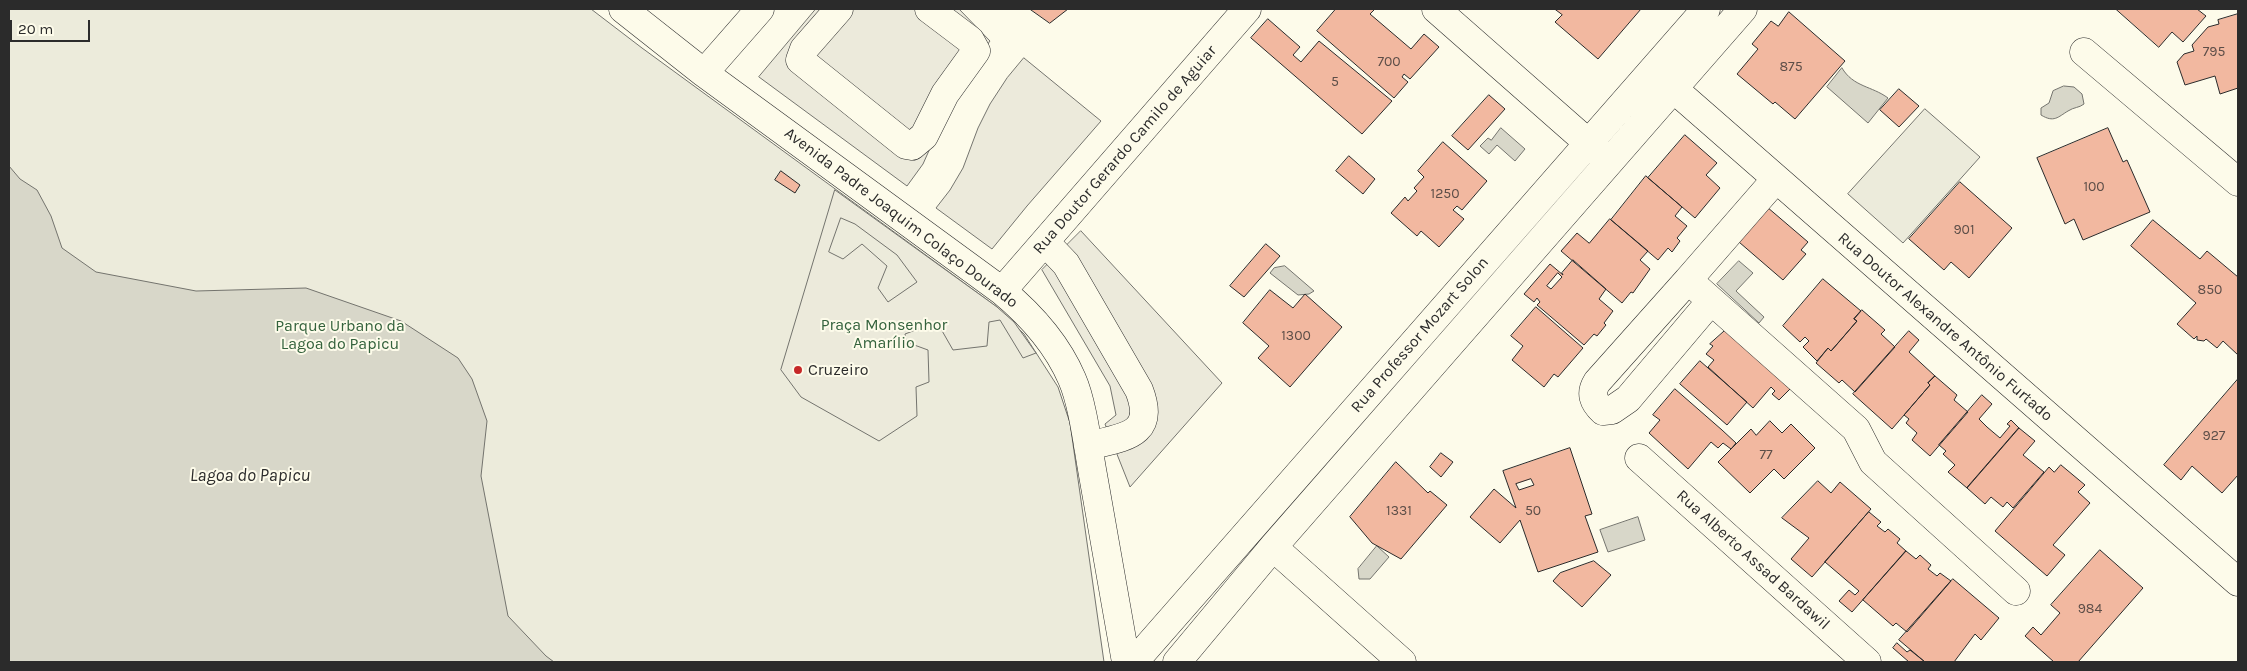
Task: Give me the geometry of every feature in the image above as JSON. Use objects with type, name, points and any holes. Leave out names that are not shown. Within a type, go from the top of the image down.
[{"type":"street","name":"Avenida Padre Joaquim Colaço Dourado","points":[[623,9],[704,73],[1002,290],[1033,320],[1063,359],[1075,386],[1088,446],[1126,662]]},
{"type":"street","points":[[704,73],[760,9]]},
{"type":"street","points":[[836,10],[804,49],[800,60],[906,145],[912,146],[918,143],[924,136],[945,94],[976,51],[970,40],[929,9]]},
{"type":"street","name":"Rua Doutor Gerardo Camilo de Aguiar","points":[[1002,290],[1247,9]]},
{"type":"street","points":[[1436,9],[1610,162]]},
{"type":"street","name":"Rua Professor Mozart Solon","points":[[1134,662],[1706,9]]},
{"type":"street","name":"Rua Professor Mozart Solon","points":[[1177,662],[1274,547],[1743,9]]},
{"type":"street","points":[[2084,52],[2238,182]]},
{"type":"street","name":"Rua Doutor Alexandre Antônio Furtado","points":[[1653,71],[2238,582]]},
{"type":"street","points":[[1710,302],[1628,399],[1612,410],[1603,411],[1597,406],[1592,389],[1597,382],[1776,179]]},
{"type":"street","points":[[1045,242],[1066,264],[1139,390],[1143,402],[1145,413],[1143,422],[1135,431],[1124,437],[1088,446]]},
{"type":"street","points":[[1688,280],[1710,302],[1856,429],[1873,462],[2016,591]]},
{"type":"street","name":"Rua Alberto Assad Bardawil","points":[[1639,458],[1867,662]]},
{"type":"street","points":[[1274,547],[1402,662]]},
{"type":"green space","name":"Parque Urbano da Lagoa do Papicu","points":[[9,9],[591,9],[997,307],[1024,334],[1058,387],[1070,423],[1104,662],[9,662]]},
{"type":"green space","points":[[1925,109],[1980,157],[1903,243],[1848,194]]},
{"type":"shaded area","points":[[816,9],[959,9],[990,41],[961,79],[923,164],[907,186],[759,77]]},
{"type":"shaded area","points":[[1024,58],[1101,121],[992,249],[936,208],[950,190],[963,168],[978,128],[990,104],[1007,78]]},
{"type":"shaded area","name":"Praça Monsenhor Amarílio","points":[[835,190],[997,307],[1014,322],[1036,353],[1023,358],[1000,320],[989,322],[987,346],[953,350],[937,322],[905,334],[906,342],[928,350],[929,382],[916,387],[917,416],[879,441],[801,397],[781,370]],"holes":[[[841,218],[855,224],[897,255],[917,282],[888,302],[878,288],[887,266],[862,244],[843,259],[829,252]]]},
{"type":"shaded area","points":[[1081,231],[1222,383],[1130,487],[1105,424],[1116,415],[1110,386],[1042,270]]},
{"type":"water","points":[[1842,68],[1857,83],[1888,98],[1868,123],[1827,87]]},
{"type":"water","points":[[2064,86],[2074,87],[2082,94],[2084,104],[2053,119],[2041,115],[2041,108],[2049,103],[2053,91]]},
{"type":"water","points":[[1501,128],[1525,149],[1515,161],[1497,145],[1489,154],[1480,146],[1488,138],[1491,140]]},
{"type":"water","name":"Lagoa do Papicu","points":[[9,166],[20,179],[37,190],[51,216],[62,248],[96,272],[196,291],[306,288],[401,321],[458,358],[472,379],[487,421],[481,476],[508,616],[554,662],[9,662]]},
{"type":"water","points":[[1739,261],[1753,273],[1736,291],[1764,317],[1759,323],[1717,284]]},
{"type":"water","points":[[1285,266],[1314,291],[1309,294],[1298,295],[1270,273],[1274,268]]},
{"type":"water","points":[[1638,517],[1645,540],[1608,552],[1600,530]]},
{"type":"water","points":[[1377,546],[1389,557],[1370,579],[1359,579],[1358,569]]},
{"type":"building","points":[[1030,9],[1068,9],[1050,23]]},
{"type":"building","points":[[1336,9],[1375,9],[1370,14],[1411,49],[1424,34],[1439,47],[1410,79],[1404,74],[1402,77],[1408,82],[1394,98],[1317,31]]},
{"type":"building","points":[[1555,9],[1641,9],[1598,59],[1555,22],[1562,15]]},
{"type":"building","points":[[2116,9],[2197,9],[2206,16],[2183,42],[2172,32],[2159,47]]},
{"type":"building","points":[[1789,12],[1845,61],[1795,119],[1775,102],[1773,104],[1737,74],[1758,49],[1752,44],[1771,21],[1778,26]]},
{"type":"building","points":[[2238,14],[2238,88],[2220,94],[2215,76],[2185,85],[2177,62],[2184,54],[2194,51],[2192,45],[2208,27],[2219,24],[2218,20]]},
{"type":"building","points":[[1268,19],[1300,47],[1293,55],[1301,62],[1319,41],[1392,101],[1362,134],[1251,38]]},
{"type":"building","points":[[1899,89],[1919,106],[1899,127],[1880,110]]},
{"type":"building","points":[[1489,95],[1505,109],[1468,150],[1452,136]]},
{"type":"building","points":[[2108,128],[2123,162],[2127,160],[2150,212],[2083,240],[2074,219],[2065,224],[2037,158]]},
{"type":"building","points":[[1685,135],[1717,163],[1706,175],[1720,188],[1695,218],[1648,178]]},
{"type":"building","points":[[1443,142],[1487,181],[1462,210],[1457,206],[1453,210],[1464,219],[1439,247],[1421,231],[1417,236],[1391,213],[1405,197],[1408,201],[1417,191],[1414,188],[1424,177],[1418,171]]},
{"type":"building","points":[[1349,156],[1375,179],[1363,194],[1336,171]]},
{"type":"building","points":[[781,171],[800,185],[795,193],[775,180]]},
{"type":"building","points":[[1646,176],[1682,207],[1675,216],[1687,226],[1677,238],[1680,241],[1672,252],[1668,248],[1658,260],[1611,220]]},
{"type":"building","points":[[1960,182],[2012,228],[1969,278],[1951,262],[1944,270],[1909,239]]},
{"type":"building","points":[[1767,207],[1808,242],[1801,250],[1806,254],[1783,280],[1732,236]]},
{"type":"building","points":[[1610,219],[1648,251],[1640,260],[1650,269],[1633,293],[1631,292],[1622,303],[1561,251],[1577,233],[1589,243]]},
{"type":"building","points":[[2153,220],[2200,259],[2207,251],[2238,277],[2238,355],[2223,341],[2217,348],[2206,339],[2204,341],[2197,340],[2197,336],[2194,339],[2177,324],[2196,303],[2131,246]]},
{"type":"building","points":[[1266,244],[1280,256],[1244,297],[1230,286]]},
{"type":"building","points":[[1573,260],[1606,289],[1599,299],[1613,311],[1604,323],[1606,325],[1597,336],[1594,334],[1584,345],[1537,305],[1540,302],[1537,298],[1534,302],[1524,294],[1550,264],[1563,275],[1562,273]],"holes":[[[1558,273],[1562,277],[1551,289],[1547,286]]]},
{"type":"building","points":[[1823,279],[1861,311],[1854,319],[1857,321],[1839,342],[1831,351],[1828,348],[1817,361],[1803,347],[1809,341],[1805,337],[1800,342],[1783,326]]},
{"type":"building","points":[[1270,290],[1293,308],[1305,294],[1342,327],[1290,387],[1258,358],[1269,346],[1243,323]]},
{"type":"building","points":[[1536,307],[1583,348],[1558,377],[1554,374],[1544,387],[1512,360],[1523,346],[1511,336]]},
{"type":"building","points":[[1862,310],[1885,330],[1881,334],[1895,347],[1855,392],[1842,380],[1839,383],[1816,363],[1828,348],[1831,351],[1857,321],[1854,319]]},
{"type":"building","points":[[1728,328],[1791,388],[1779,400],[1772,394],[1775,391],[1771,387],[1753,408],[1708,367],[1714,360],[1706,354],[1713,346],[1710,344]]},
{"type":"building","points":[[1909,331],[1919,340],[1909,352],[1935,376],[1928,383],[1930,385],[1892,429],[1853,394]]},
{"type":"building","points":[[1700,361],[1747,402],[1727,425],[1680,384]]},
{"type":"building","points":[[1935,376],[1957,395],[1954,400],[1968,412],[1930,456],[1912,440],[1917,433],[1906,423],[1909,419],[1904,415],[1930,385],[1928,383]]},
{"type":"building","points":[[2238,379],[2238,475],[2222,493],[2192,466],[2181,480],[2164,465]]},
{"type":"building","points":[[1675,389],[1736,443],[1731,449],[1723,443],[1718,448],[1711,442],[1688,469],[1649,433],[1660,420],[1653,415]]},
{"type":"building","points":[[1982,395],[1992,404],[1979,419],[1987,427],[2000,438],[2010,426],[2007,424],[2011,420],[2019,428],[1967,488],[1948,472],[1955,465],[1943,454],[1946,451],[1939,445]]},
{"type":"building","points":[[1770,421],[1782,433],[1791,424],[1815,448],[1784,479],[1774,469],[1750,493],[1718,462],[1751,429],[1756,435]]},
{"type":"building","points":[[2019,428],[2035,441],[2023,455],[2044,472],[2013,508],[2007,502],[2003,507],[1991,497],[1985,504],[1967,488]]},
{"type":"building","points":[[1570,448],[1592,514],[1585,516],[1598,552],[1538,572],[1520,520],[1500,543],[1470,517],[1494,489],[1516,508],[1503,471]],"holes":[[[1531,479],[1534,485],[1519,490],[1516,484]]]},
{"type":"building","points":[[1441,453],[1453,462],[1441,477],[1430,467]]},
{"type":"building","points":[[1396,462],[1428,493],[1430,491],[1447,505],[1401,559],[1372,543],[1350,517]]},
{"type":"building","points":[[2061,465],[2085,485],[2078,492],[2090,503],[2053,545],[2065,555],[2047,576],[1995,531],[2049,467],[2054,472]]},
{"type":"building","points":[[1818,481],[1831,493],[1840,482],[1871,509],[1812,577],[1791,559],[1809,538],[1782,518]]},
{"type":"building","points":[[1869,512],[1881,522],[1877,526],[1885,532],[1888,529],[1900,539],[1897,543],[1906,551],[1852,612],[1839,601],[1849,590],[1855,595],[1859,591],[1825,562]]},
{"type":"building","points":[[2100,550],[2143,588],[2078,662],[2054,662],[2025,636],[2033,627],[2041,635],[2060,613],[2051,605]]},
{"type":"building","points":[[1906,551],[1916,559],[1920,555],[1931,565],[1928,569],[1937,576],[1940,573],[1951,581],[1907,632],[1896,623],[1893,626],[1863,600]]},
{"type":"building","points":[[1594,561],[1611,575],[1582,607],[1553,581],[1560,573]]},
{"type":"building","points":[[1953,579],[1999,618],[1981,640],[1975,634],[1954,662],[1925,662],[1899,640]]},
{"type":"building","points":[[1897,643],[1907,652],[1910,650],[1925,662],[1909,662],[1893,648]]},
{"type":"place","name":"Cruzeiro","points":[[798,370]]}]
